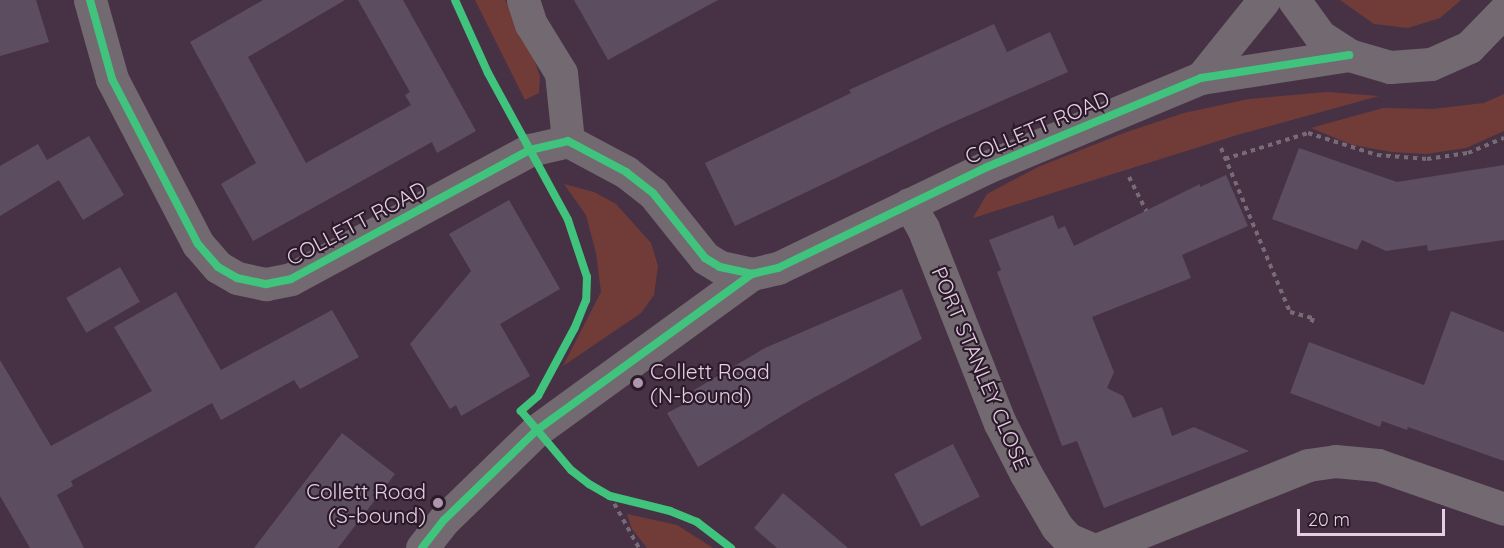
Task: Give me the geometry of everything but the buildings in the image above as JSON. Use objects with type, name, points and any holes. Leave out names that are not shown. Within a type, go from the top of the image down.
[{"type":"street","name":"COLLETT ROAD","points":[[90,0],[112,79],[140,138],[198,244],[218,267],[237,278],[266,284],[291,279],[530,150],[568,141],[626,172],[652,192],[705,258],[720,267],[752,274]]},
{"type":"street","points":[[523,0],[531,24],[561,73],[568,141]]},
{"type":"street","name":"COLLETT ROAD","points":[[1201,78],[1264,0]]},
{"type":"street","points":[[1294,0],[1320,36],[1349,55],[1390,66],[1431,64],[1469,47],[1503,16]]},
{"type":"street","name":"COLLETT ROAD","points":[[422,548],[444,520],[537,430],[752,274],[778,268],[909,204],[1201,78],[1349,55]]},
{"type":"street","name":"PORT STANLEY CLOSE","points":[[909,204],[923,228],[1000,423],[1026,474],[1057,527],[1068,539],[1089,548]]},
{"type":"street","points":[[1101,548],[1308,465],[1335,461],[1378,465],[1504,509]]},
{"type":"path","points":[[1225,159],[1308,133],[1360,151],[1427,159],[1468,153],[1504,138]]},
{"type":"path","points":[[1221,148],[1290,312],[1313,318],[1311,324]]},
{"type":"path","points":[[1129,177],[1146,211]]},
{"type":"path","points":[[610,496],[639,548]]},
{"type":"shaded area","points":[[475,0],[505,0],[533,56],[540,77],[539,93],[525,100]]},
{"type":"shaded area","points":[[1340,0],[1461,0],[1440,18],[1408,28],[1374,24]]},
{"type":"shaded area","points":[[1327,92],[1379,96],[1237,135],[973,218],[987,194],[1038,167],[1124,133],[1184,113],[1249,99]]},
{"type":"shaded area","points":[[1504,94],[1504,131],[1466,148],[1426,154],[1392,152],[1353,145],[1311,128],[1383,108],[1432,109],[1484,103]]},
{"type":"shaded area","points":[[564,184],[594,192],[616,204],[651,243],[658,266],[654,295],[641,313],[563,366],[601,292],[596,253],[586,215]]},
{"type":"shaded area","points":[[627,514],[677,525],[713,548],[647,548],[632,529]]},
{"type":"cycle path","points":[[90,0],[112,79],[198,244],[218,267],[237,278],[266,284],[291,279],[530,150],[568,141],[626,172],[653,193],[705,258],[720,267],[752,274],[778,268],[987,167],[1201,78],[1349,55]]},
{"type":"cycle path","points":[[455,0],[488,73],[568,220],[587,277],[586,300],[574,329],[538,396],[521,411],[571,470],[589,484],[610,496],[670,511],[697,522],[731,548]]},
{"type":"cycle path","points":[[422,548],[444,520],[537,430],[752,274]]},
{"type":"place","name":"Collett Road (N-bound)","points":[[638,383]]},
{"type":"place","name":"Collett Road (S-bound)","points":[[438,503]]}]
